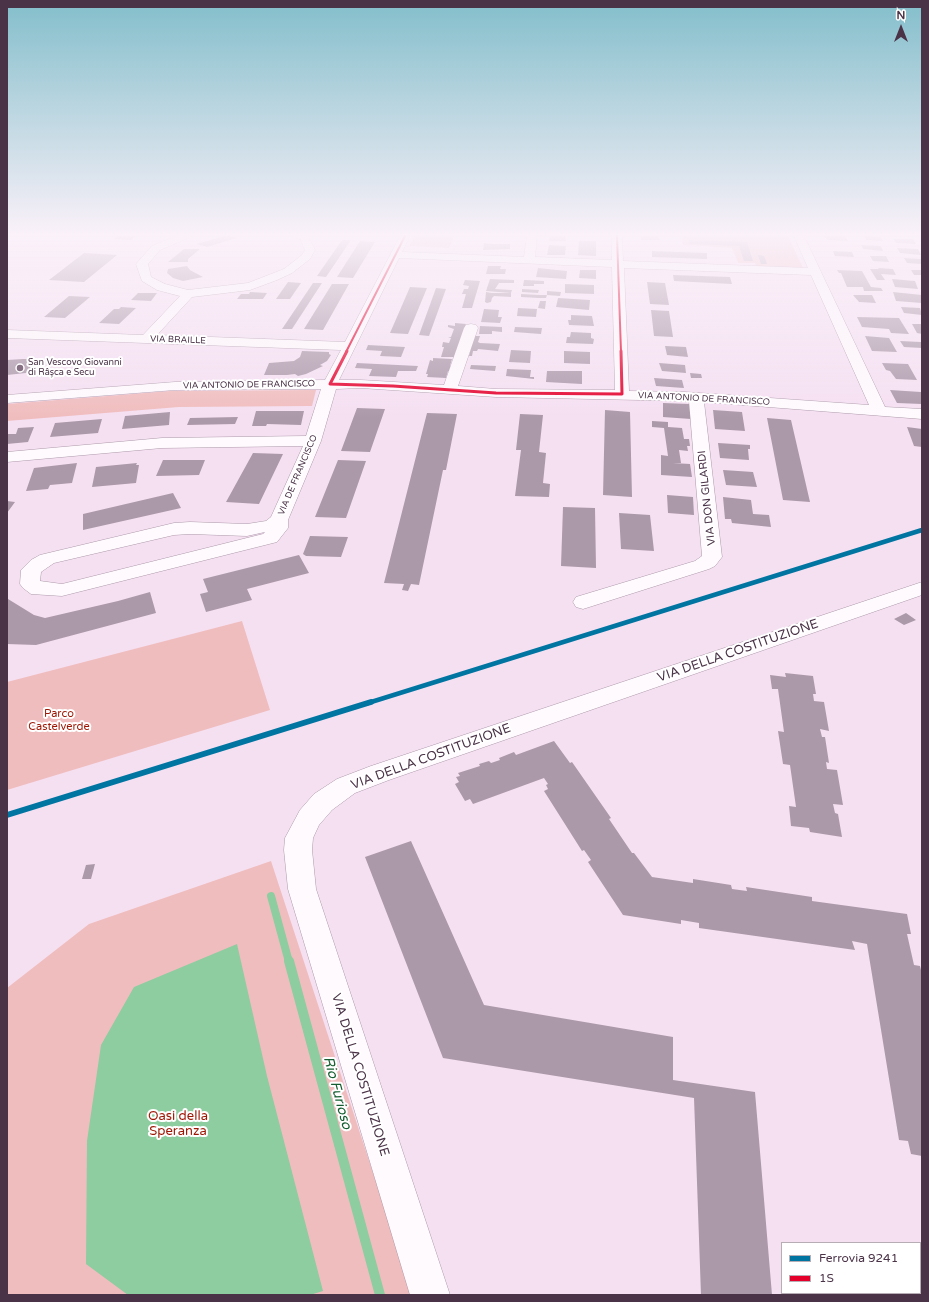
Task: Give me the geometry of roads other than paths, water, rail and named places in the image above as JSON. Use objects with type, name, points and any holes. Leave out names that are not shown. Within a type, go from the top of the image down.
[{"type":"street","points":[[147,338],[185,297]]},
{"type":"street","name":"VIA DE FRANCISCO","points":[[279,520],[272,525],[247,530],[190,528],[174,529],[47,559],[31,570],[30,584],[38,589],[62,590],[270,538],[279,528],[279,520],[313,441],[330,384],[374,297]]},
{"type":"street","points":[[620,297],[622,394]]},
{"type":"street","points":[[827,297],[879,410]]},
{"type":"street","points":[[450,389],[471,328]]},
{"type":"street","name":"VIA BRAILLE","points":[[7,334],[349,346]]},
{"type":"street","name":"VIA ANTONIO DE FRANCISCO","points":[[7,399],[175,386],[330,384],[544,394],[622,394],[696,397],[922,414]]},
{"type":"street","name":"VIA DON GILARDI","points":[[583,602],[702,565],[708,562],[712,557],[696,397]]},
{"type":"street","points":[[7,457],[162,443],[313,441]]},
{"type":"street","name":"VIA DELLA COSTITUZIONE","points":[[430,1295],[302,889],[298,850],[299,838],[309,818],[323,802],[346,786],[380,773],[922,588]]},
{"type":"waterway","name":"Rio Furioso","points":[[271,896],[289,962]]},
{"type":"waterway","name":"Rio Furioso","points":[[289,961],[380,1295]]},
{"type":"rail line","name":"9241","points":[[7,815],[922,530]]},
{"type":"place","name":"San Vescovo Giovanni di Râșca e Secu","points":[[20,368]]},
{"type":"park label","name":"Parco Castelverde","points":[[59,720]]},
{"type":"park label","name":"Oasi della Speranza","points":[[178,1124]]}]
